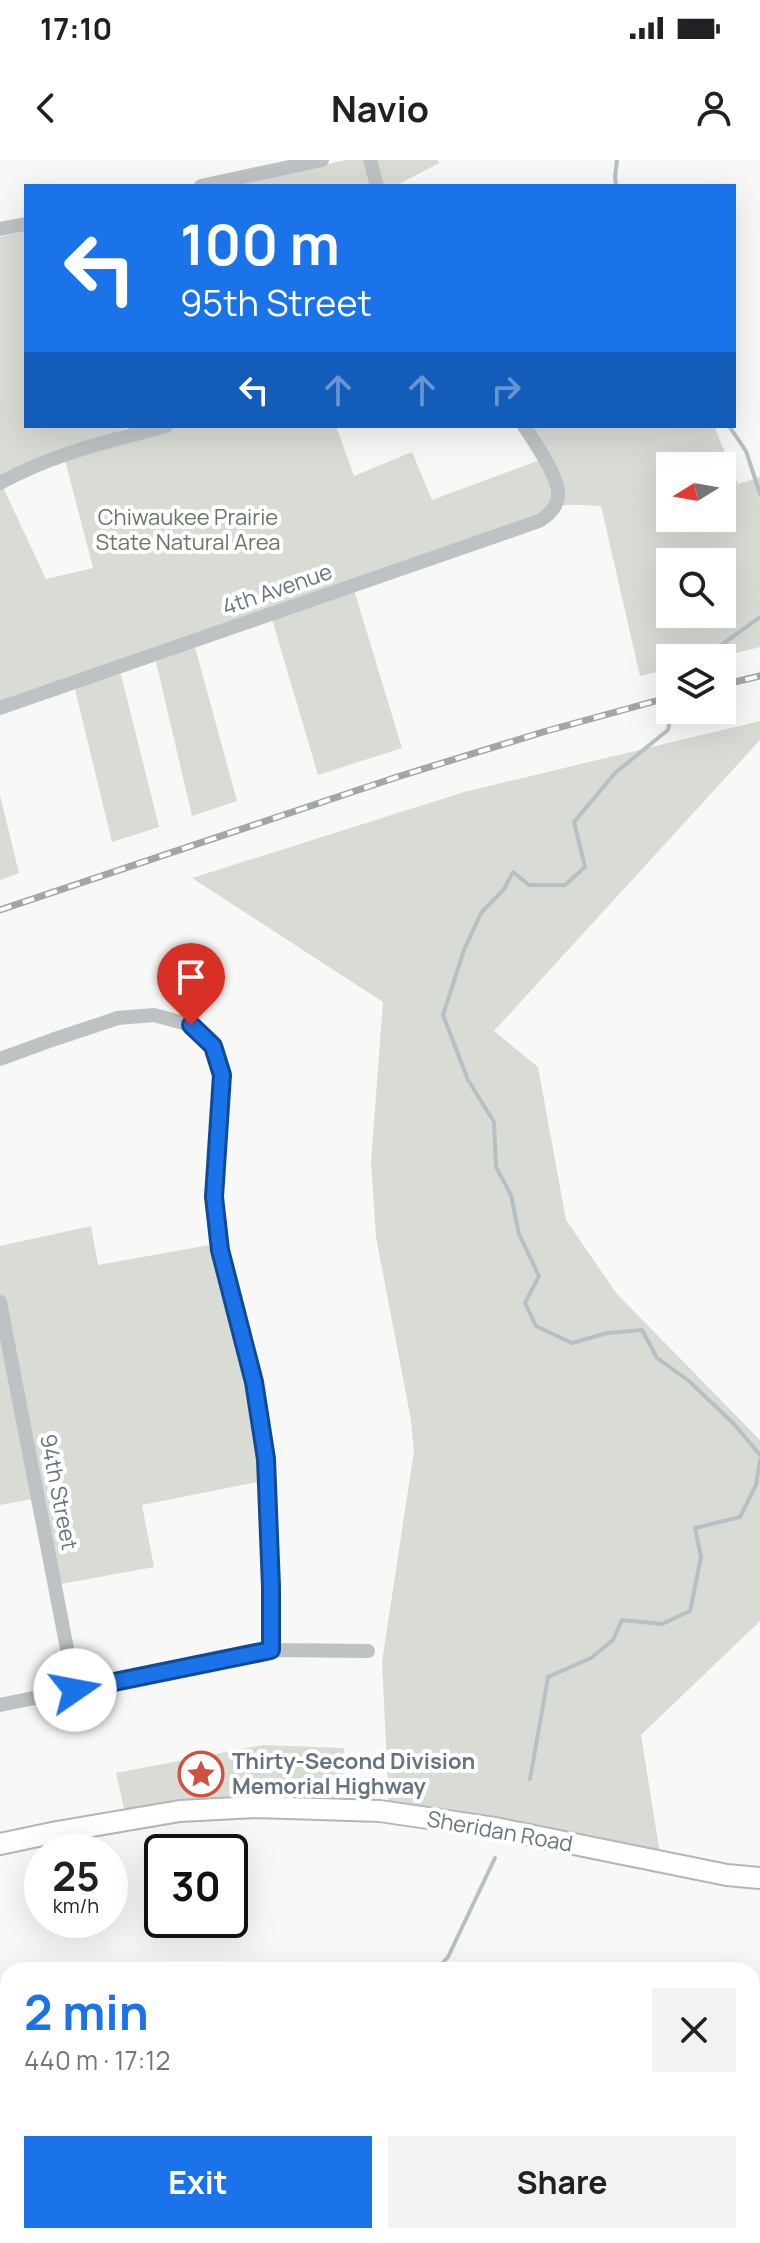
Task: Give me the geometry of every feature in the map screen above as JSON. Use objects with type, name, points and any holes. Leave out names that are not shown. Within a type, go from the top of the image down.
[{"type":"main road","name":"Sheridan Road","points":[[0,1844],[180,1811],[257,1807],[380,1811],[495,1828],[727,1875],[760,1878]]},
{"type":"street","points":[[210,184],[322,160]]},
{"type":"street","points":[[370,160],[376,184]]},
{"type":"street","points":[[0,229],[24,224]]},
{"type":"street","points":[[0,483],[54,458],[159,428]]},
{"type":"street","name":"4th Avenue","points":[[0,708],[527,526],[550,514],[558,498],[557,485],[525,428]]},
{"type":"street","points":[[0,1059],[118,1018],[154,1015],[191,1025],[213,1046],[222,1075],[214,1197],[220,1250],[254,1382],[266,1459],[271,1650]]},
{"type":"street","name":"94th Street","points":[[0,1302],[75,1690]]},
{"type":"street","points":[[0,1705],[271,1650],[368,1651]]},
{"type":"green space","points":[[346,160],[438,160],[439,163],[399,184],[243,184]]},
{"type":"green space","name":"Chiwaukee Prairie State Natural Area","points":[[24,231],[24,428],[125,428],[1,483],[46,579],[93,568],[65,460],[174,428],[337,428],[354,476],[412,452],[432,500],[548,457],[531,428],[715,428],[725,452],[656,452],[656,532],[736,532],[736,479],[738,484],[760,477],[760,647],[736,653],[736,644],[656,644],[656,672],[640,676],[601,506],[553,507],[351,580],[402,748],[318,775],[269,609],[192,636],[237,801],[192,816],[153,649],[120,671],[159,827],[112,842],[72,677],[0,701],[0,237]]},
{"type":"green space","points":[[760,721],[760,740],[494,1031],[538,1067],[566,1220],[617,1294],[760,1440],[760,1621],[641,1735],[660,1854],[477,1814],[389,1806],[382,1662],[414,1451],[411,1420],[376,1237],[371,1162],[383,1002],[192,878],[464,792]]},
{"type":"green space","points":[[0,795],[19,873],[0,880]]},
{"type":"green space","points":[[91,1226],[98,1265],[215,1244],[253,1402],[262,1481],[142,1505],[154,1567],[61,1584],[44,1497],[0,1505],[0,1246]]},
{"type":"green space","points":[[263,1745],[344,1748],[341,1802],[125,1813],[116,1773]]},
{"type":"waterway","points":[[616,184],[617,160]]},
{"type":"waterway","points":[[730,428],[746,451],[760,494]]},
{"type":"waterway","points":[[722,644],[760,617]]},
{"type":"waterway","points":[[669,724],[668,730],[616,772],[574,822],[585,867],[565,885],[529,885],[513,872],[504,889],[481,913],[464,950],[443,1015],[468,1080],[494,1122],[496,1167],[511,1195],[519,1234],[539,1276],[525,1303],[536,1326],[572,1343],[607,1333],[642,1330],[657,1358],[689,1381],[734,1424],[760,1455]]},
{"type":"waterway","points":[[530,1779],[548,1677],[591,1658],[613,1640],[622,1620],[662,1624],[690,1611],[701,1557],[695,1528],[740,1517],[756,1485],[760,1460]]},
{"type":"waterway","points":[[443,1962],[495,1858]]},
{"type":"railway","points":[[736,682],[760,676]]},
{"type":"railway","points":[[0,910],[397,777],[656,701]]},
{"type":"place","name":"Thirty-Second Division Memorial Highway","points":[[201,1774]]},
{"type":"route","points":[[75,1690],[271,1650],[266,1459],[254,1382],[220,1250],[214,1197],[222,1075],[213,1046],[191,1025]]}]
